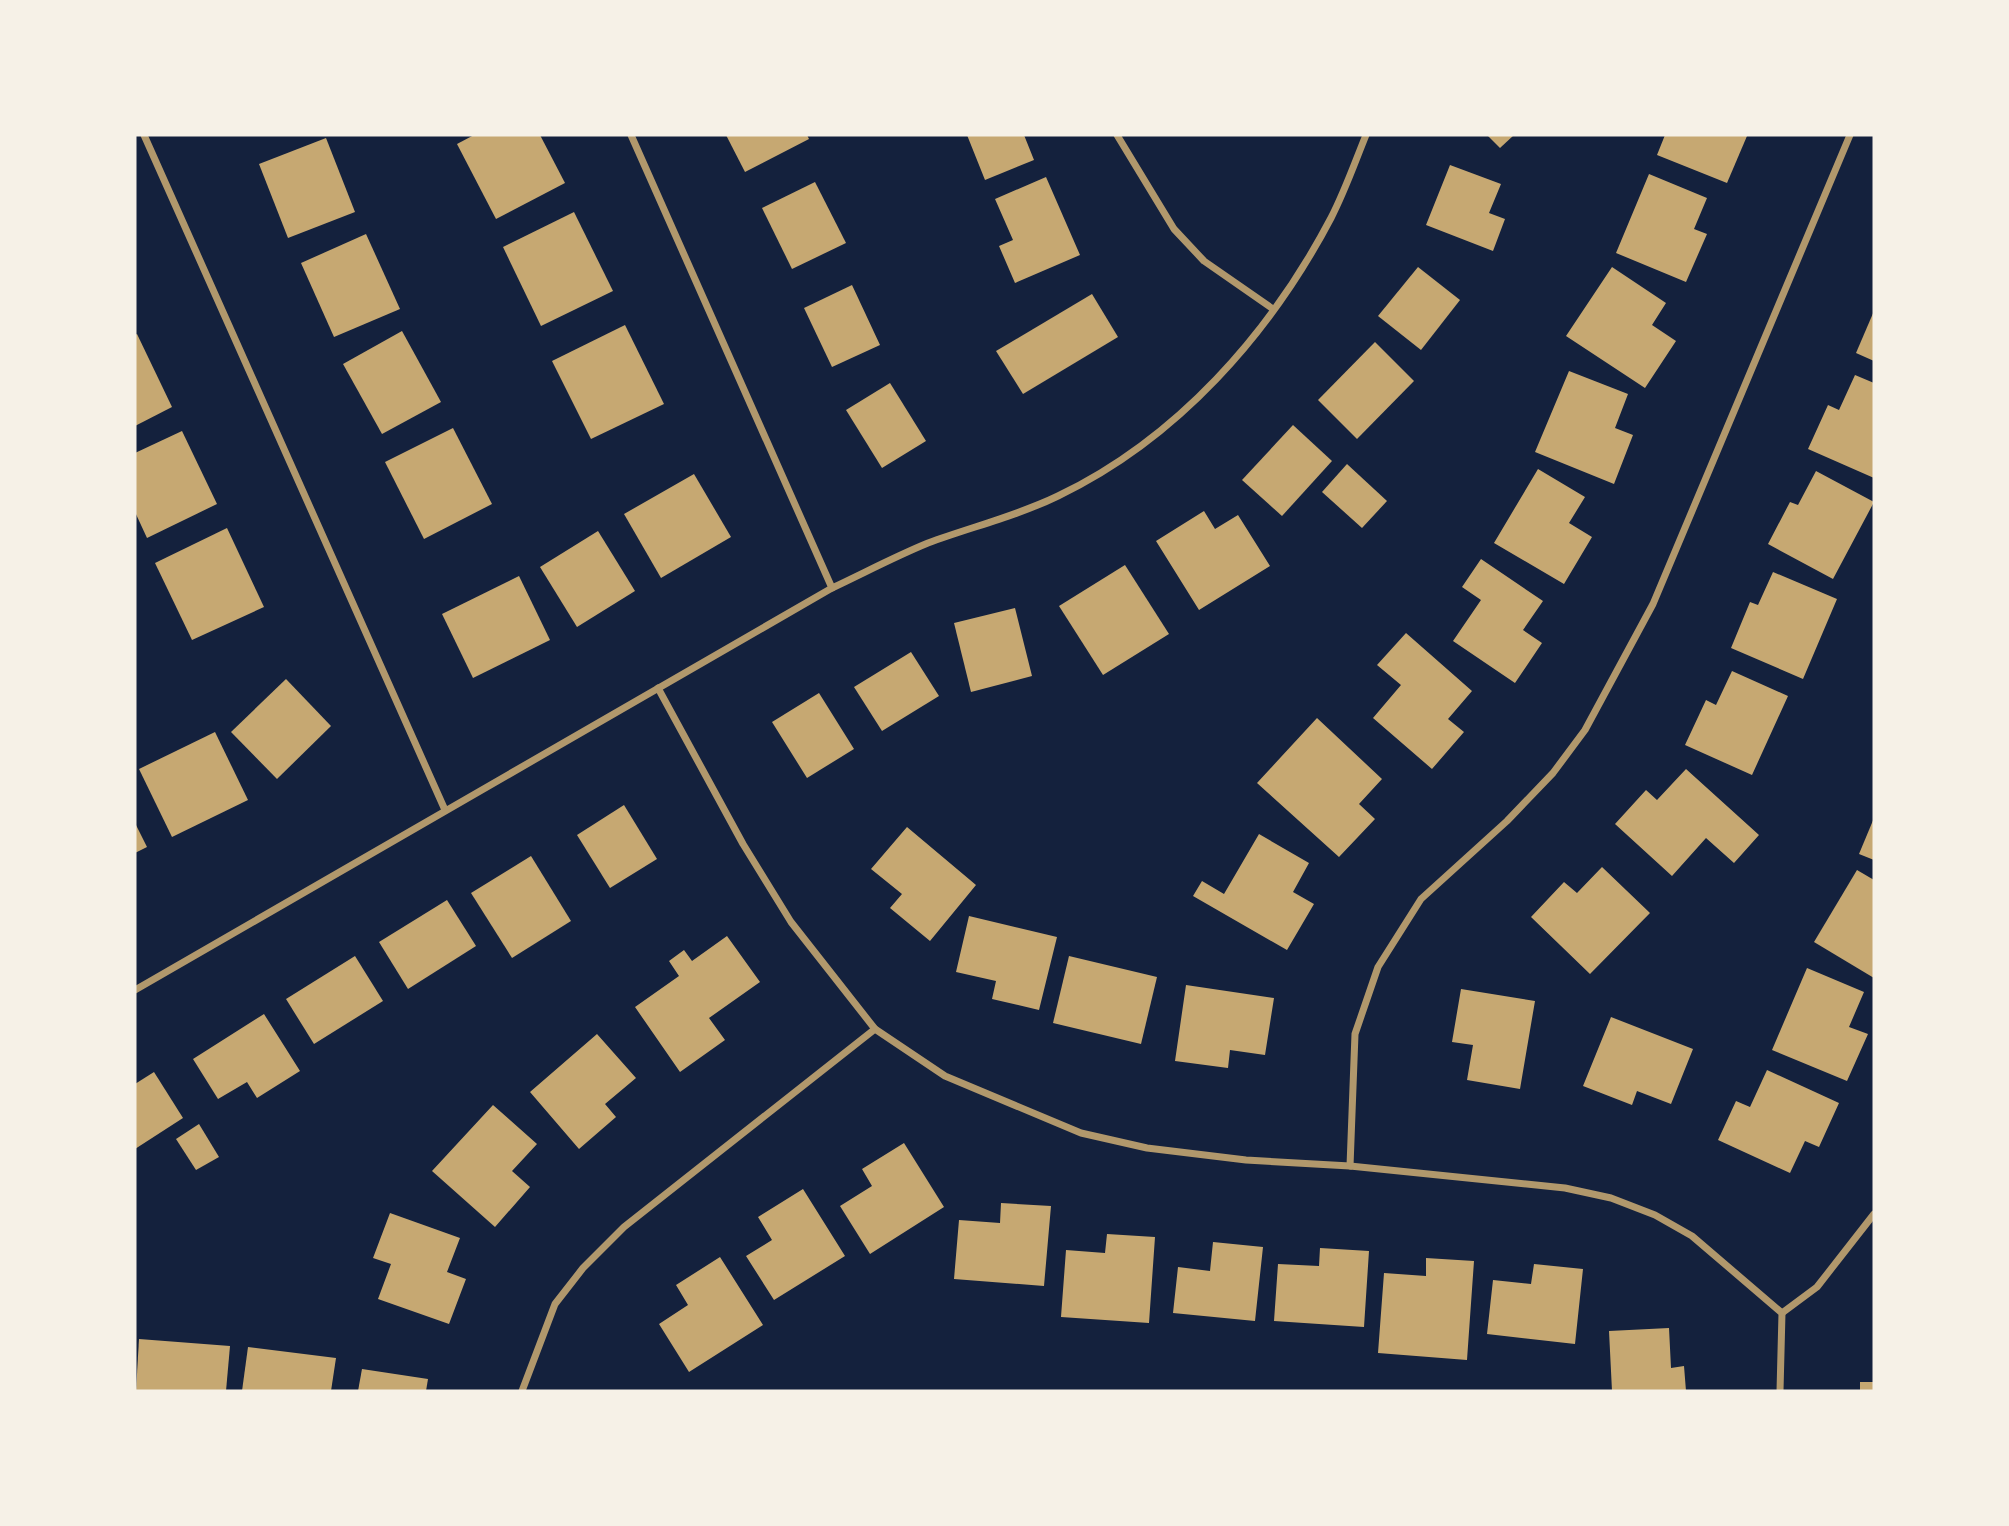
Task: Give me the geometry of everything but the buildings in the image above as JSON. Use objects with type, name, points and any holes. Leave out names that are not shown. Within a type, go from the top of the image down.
[{"type":"street","points":[[144,135],[445,810]]},
{"type":"street","points":[[631,135],[832,588]]},
{"type":"street","points":[[1117,135],[1174,229],[1204,261],[1273,309]]},
{"type":"street","points":[[135,990],[832,588],[925,544],[1055,498],[1100,474],[1176,421],[1233,362],[1305,265],[1333,215],[1366,135]]},
{"type":"street","points":[[1350,1166],[1355,1034],[1378,967],[1421,899],[1507,821],[1553,773],[1585,730],[1653,604],[1850,135]]},
{"type":"street","points":[[659,688],[743,844],[791,922],[875,1029],[946,1076],[1081,1133],[1159,1150],[1565,1188],[1611,1198],[1655,1215],[1692,1236],[1782,1314]]},
{"type":"street","points":[[522,1391],[555,1304],[583,1268],[624,1227],[875,1029]]},
{"type":"street","points":[[1782,1314],[1817,1287],[1874,1214]]},
{"type":"street","points":[[1780,1391],[1782,1314]]}]
